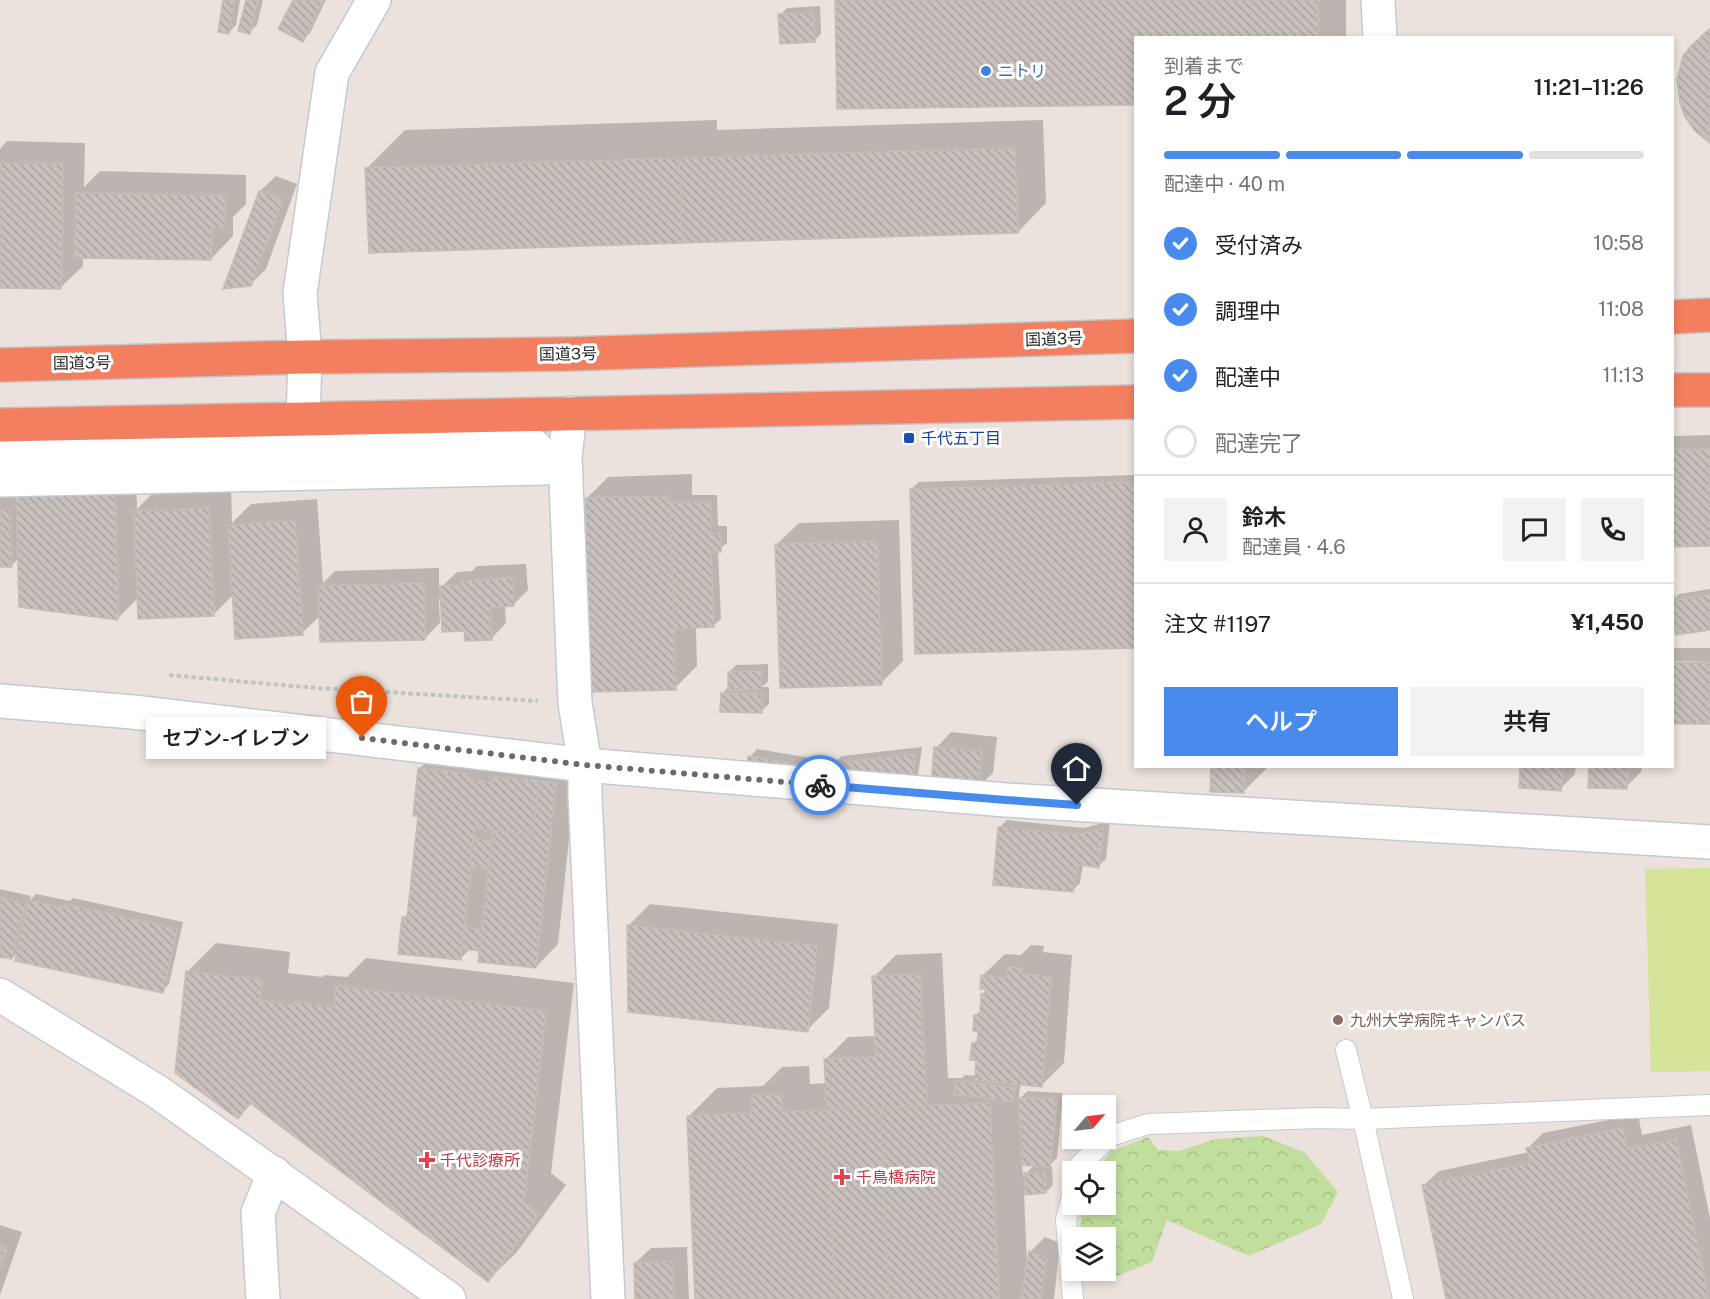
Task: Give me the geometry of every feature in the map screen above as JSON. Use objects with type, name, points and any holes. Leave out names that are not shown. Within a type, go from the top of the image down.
[{"type":"highway","points":[[1674,317],[1710,315]]},
{"type":"highway","name":"国道3号","points":[[0,365],[305,357],[569,354],[1134,336]]},
{"type":"highway","points":[[1674,390],[1710,390]]},
{"type":"highway","points":[[0,425],[1134,402]]},
{"type":"street","points":[[303,420],[305,357],[300,293],[332,74],[374,0]]},
{"type":"street","points":[[1378,0],[1380,36]]},
{"type":"street","points":[[570,413],[565,458],[575,704],[585,765],[608,1299]]},
{"type":"street","points":[[0,451],[413,444],[534,446],[544,457],[545,468],[0,480]]},
{"type":"street","points":[[0,701],[133,712],[585,765],[1006,800],[1710,842]]},
{"type":"street","points":[[0,994],[158,1092],[449,1299]]},
{"type":"street","points":[[263,1299],[258,1213],[274,1173]]},
{"type":"lane","points":[[1346,1050],[1403,1299]]},
{"type":"lane","points":[[1084,1161],[1110,1136],[1148,1124],[1318,1118],[1363,1119],[1710,1105]]},
{"type":"lane","points":[[1067,1215],[1073,1299]]},
{"type":"path","points":[[166,675],[316,688],[575,704]]},
{"type":"green space","points":[[1710,868],[1710,1071],[1651,1072],[1645,869]]},
{"type":"green space","points":[[1263,1136],[1304,1152],[1338,1192],[1321,1224],[1249,1256],[1167,1220],[1152,1262],[1116,1277],[1116,1227],[1080,1227],[1081,1215],[1116,1215],[1116,1161],[1104,1161],[1112,1151],[1148,1137],[1158,1150],[1179,1151],[1216,1139]]},
{"type":"building","points":[[223,0],[235,0],[229,34],[218,32]]},
{"type":"building","points":[[246,0],[258,0],[250,34],[238,31]]},
{"type":"building","points":[[293,0],[324,0],[303,42],[278,29]]},
{"type":"building","name":"ニトリ","points":[[835,0],[1318,0],[1318,36],[1134,36],[1134,105],[837,109]]},
{"type":"building","points":[[813,13],[815,42],[780,44],[778,14]]},
{"type":"building","points":[[1709,29],[1710,143],[1695,131],[1685,117],[1680,103],[1677,79],[1683,56]]},
{"type":"building","points":[[1015,148],[1018,233],[682,243],[679,158]]},
{"type":"building","points":[[679,158],[682,243],[369,253],[365,168]]},
{"type":"building","points":[[0,163],[63,164],[61,289],[0,288]]},
{"type":"building","points":[[259,191],[283,199],[251,286],[223,289]]},
{"type":"building","points":[[76,193],[225,196],[224,228],[212,227],[211,260],[75,258]]},
{"type":"building","points":[[1710,449],[1710,546],[1674,547],[1674,450]]},
{"type":"building","points":[[1133,482],[1134,648],[915,654],[910,489]]},
{"type":"building","points":[[115,488],[118,620],[19,607],[16,489]]},
{"type":"building","points":[[670,496],[676,690],[591,692],[585,498]]},
{"type":"building","points":[[670,502],[710,502],[711,533],[721,533],[721,552],[711,552],[714,627],[674,629]]},
{"type":"building","points":[[209,508],[214,616],[138,619],[134,511]]},
{"type":"building","points":[[10,509],[12,567],[0,567],[0,510]]},
{"type":"building","points":[[295,521],[303,635],[235,639],[228,525]]},
{"type":"building","points":[[877,541],[882,685],[780,688],[775,544]]},
{"type":"building","points":[[512,578],[514,606],[490,608],[492,640],[465,641],[464,631],[442,632],[440,586],[460,585],[460,581]]},
{"type":"building","points":[[424,583],[425,640],[320,642],[318,586]]},
{"type":"building","points":[[1710,595],[1710,630],[1676,635],[1674,600]]},
{"type":"building","points":[[1674,662],[1710,663],[1710,724],[1674,724]]},
{"type":"building","points":[[761,671],[762,689],[728,690],[728,672]]},
{"type":"building","points":[[721,693],[762,694],[762,713],[720,712]]},
{"type":"building","points":[[934,747],[982,751],[978,790],[931,786]]},
{"type":"building","points":[[915,754],[912,784],[832,776],[833,763]]},
{"type":"building","points":[[748,756],[816,767],[814,778],[747,768]]},
{"type":"building","points":[[418,768],[472,774],[471,780],[493,782],[494,777],[539,781],[533,835],[475,828],[461,960],[398,954],[402,917],[407,918],[418,816],[413,816]]},
{"type":"building","points":[[1211,768],[1244,768],[1244,793],[1210,792]]},
{"type":"building","points":[[1520,768],[1563,768],[1561,791],[1519,788]]},
{"type":"building","points":[[1589,768],[1628,768],[1627,789],[1588,788]]},
{"type":"building","points":[[539,781],[556,783],[536,968],[478,962],[493,830],[533,835]]},
{"type":"building","points":[[998,827],[1076,835],[1103,828],[1099,868],[1078,864],[1073,892],[993,885]]},
{"type":"building","points":[[473,839],[492,841],[488,869],[470,867]]},
{"type":"building","points":[[0,897],[25,903],[12,959],[0,957]]},
{"type":"building","points":[[28,900],[64,908],[65,904],[177,929],[163,993],[15,961]]},
{"type":"building","points":[[627,925],[817,946],[808,1032],[628,1012]]},
{"type":"building","points":[[464,927],[482,929],[480,951],[462,949]]},
{"type":"building","points":[[1007,967],[1022,968],[1021,974],[1051,977],[1042,1087],[975,1080],[976,1060],[970,1060],[972,1043],[977,1044],[978,1031],[973,1031],[974,1015],[980,1015],[981,994],[985,993],[986,989],[980,989],[981,975],[1006,978]]},
{"type":"building","name":"千代診療所","points":[[186,971],[262,980],[260,1001],[294,1005],[294,1002],[334,1007],[336,986],[546,1011],[524,1202],[539,1214],[488,1282],[250,1103],[238,1119],[175,1073]]},
{"type":"building","points":[[920,974],[927,1106],[827,1110],[824,1059],[876,1057],[872,976]]},
{"type":"building","points":[[956,1081],[1015,1088],[1013,1102],[954,1094]]},
{"type":"building","points":[[781,1094],[782,1112],[827,1110],[835,1299],[695,1299],[687,1116],[752,1113],[752,1095]]},
{"type":"building","points":[[1019,1098],[1057,1099],[1050,1167],[1022,1165]]},
{"type":"building","points":[[990,1103],[999,1299],[889,1299],[880,1108]]},
{"type":"building","points":[[880,1108],[889,1299],[835,1299],[827,1110]]},
{"type":"building","points":[[1623,1128],[1627,1149],[1676,1139],[1709,1299],[1446,1299],[1422,1185],[1530,1163],[1526,1148]]},
{"type":"building","points":[[1024,1173],[1045,1173],[1046,1193],[1025,1195]]},
{"type":"building","points":[[0,1245],[7,1247],[0,1269]]},
{"type":"building","points":[[1029,1251],[1046,1258],[1041,1299],[1021,1299]]},
{"type":"building","points":[[672,1261],[674,1299],[635,1299],[634,1263]]},
{"type":"way so far","points":[[362,738],[585,765],[820,785]]},
{"type":"place","name":"ニトリ","points":[[986,71]]},
{"type":"place","name":"千代五丁目","points":[[909,438]]},
{"type":"place","name":"セブン-イレブン","points":[[362,738]]},
{"type":"place","name":"九州大学病院キャンパス","points":[[1338,1020]]},
{"type":"place","name":"千代診療所","points":[[427,1160]]},
{"type":"place","name":"千鳥橋病院","points":[[842,1177]]},
{"type":"route","points":[[820,785],[1077,805]]}]
